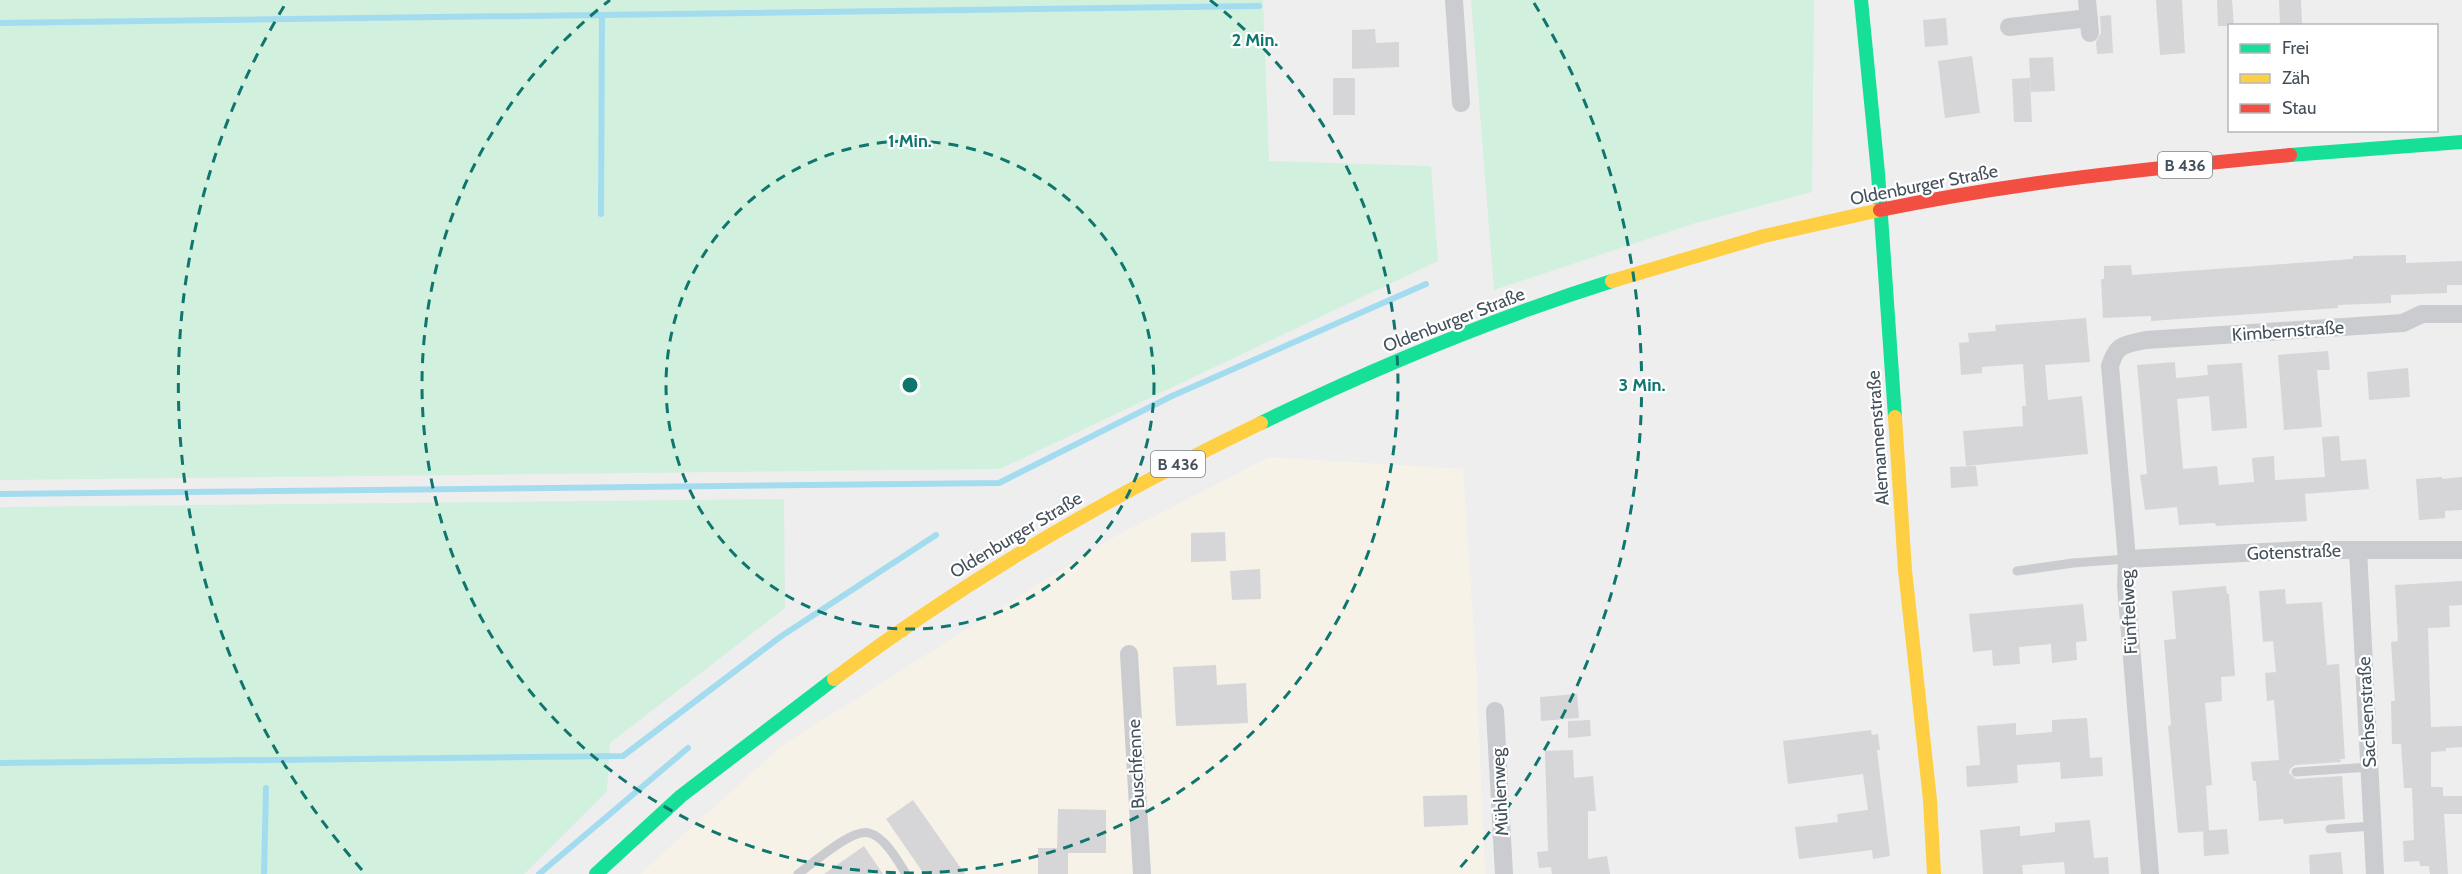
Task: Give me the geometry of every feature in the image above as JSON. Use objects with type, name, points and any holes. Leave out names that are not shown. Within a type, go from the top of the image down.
[{"type":"main road","name":"Alemannenstraße","points":[[1861,0],[1884,247],[1905,570],[1930,800],[1934,874]]},
{"type":"main road","name":"Oldenburger Straße","points":[[596,874],[673,803],[813,691],[960,589],[1121,494],[1246,429],[1368,373],[1524,311],[1700,254],[1846,218],[1987,190],[2129,170],[2384,145],[2462,142]]},
{"type":"street","points":[[1454,0],[1461,103]]},
{"type":"street","points":[[2009,27],[2089,17]]},
{"type":"street","name":"Kimbernstraße","points":[[2115,351],[2123,345],[2146,340],[2403,323],[2422,314],[2462,314]]},
{"type":"street","name":"Fünftelweg","points":[[2115,351],[2110,366],[2150,874]]},
{"type":"street","name":"Gotenstraße","points":[[2127,560],[2301,550],[2462,550]]},
{"type":"street","name":"Sachsenstraße","points":[[2358,550],[2375,874]]},
{"type":"street","name":"Buschfenne","points":[[1129,654],[1142,874]]},
{"type":"street","name":"Mühlenweg","points":[[1495,711],[1504,874]]},
{"type":"lane","points":[[2017,571],[2073,563],[2127,560]]},
{"type":"lane","points":[[2296,772],[2370,767]]},
{"type":"lane","points":[[2330,829],[2373,826]]},
{"type":"lane","points":[[798,874],[854,834],[868,832],[878,838],[906,874]]},
{"type":"shaded area","points":[[1269,457],[1463,469],[1476,664],[1485,874],[640,874],[784,744],[1112,538]]},
{"type":"green space","points":[[0,0],[1263,0],[1269,161],[1431,166],[1438,261],[1000,469],[0,480]]},
{"type":"green space","points":[[1471,0],[1814,0],[1812,192],[1692,224],[1494,290]]},
{"type":"green space","points":[[784,499],[785,608],[610,743],[607,791],[524,874],[0,874],[0,507]]},
{"type":"building","points":[[2156,0],[2182,0],[2185,53],[2160,55]]},
{"type":"building","points":[[2217,0],[2232,0],[2234,24],[2218,26]]},
{"type":"building","points":[[2279,0],[2301,0],[2302,24],[2280,24]]},
{"type":"building","points":[[2111,15],[2113,53],[2097,54],[2096,42],[2101,33],[2100,16]]},
{"type":"building","points":[[1946,18],[1948,45],[1925,47],[1923,20]]},
{"type":"building","points":[[1375,29],[1376,43],[1399,42],[1399,67],[1352,69],[1352,30]]},
{"type":"building","points":[[1972,56],[1980,113],[1945,118],[1938,61]]},
{"type":"building","points":[[2053,57],[2055,91],[2031,92],[2029,58]]},
{"type":"building","points":[[1333,78],[1355,78],[1355,115],[1333,115]]},
{"type":"building","points":[[2030,78],[2032,122],[2014,122],[2012,79]]},
{"type":"building","points":[[2406,255],[2406,263],[2462,261],[2462,285],[2447,285],[2447,293],[2391,295],[2391,303],[2338,305],[2338,308],[2151,321],[2151,316],[2103,318],[2101,279],[2104,279],[2104,266],[2131,265],[2132,275],[2353,259],[2353,256]]},
{"type":"building","points":[[2086,318],[2090,362],[2045,365],[2048,400],[2082,396],[2088,454],[1966,466],[1963,431],[2023,426],[2022,406],[2026,406],[2023,364],[1982,367],[1982,373],[1961,375],[1959,343],[1969,342],[1968,333],[1996,331],[1995,325]]},
{"type":"building","points":[[2328,351],[2330,370],[2317,370],[2322,427],[2284,430],[2278,355]]},
{"type":"building","points":[[2175,362],[2176,378],[2208,375],[2207,365],[2242,363],[2247,428],[2212,431],[2209,396],[2177,399],[2183,469],[2217,466],[2219,485],[2254,482],[2252,458],[2274,456],[2275,480],[2325,477],[2322,437],[2339,436],[2341,461],[2366,459],[2369,489],[2305,494],[2307,521],[2216,526],[2215,523],[2179,525],[2177,507],[2145,510],[2140,475],[2147,474],[2137,365]]},
{"type":"building","points":[[2408,368],[2410,397],[2369,400],[2367,372]]},
{"type":"building","points":[[1976,466],[1978,486],[1951,488],[1950,467]]},
{"type":"building","points":[[2442,477],[2442,479],[2462,477],[2462,510],[2445,511],[2445,518],[2419,520],[2416,479]]},
{"type":"building","points":[[1225,532],[1226,561],[1191,562],[1191,533]]},
{"type":"building","points":[[1260,569],[1261,599],[1232,600],[1230,571]]},
{"type":"building","points":[[2462,581],[2462,605],[2449,606],[2450,627],[2428,628],[2431,727],[2462,726],[2462,747],[2431,752],[2431,787],[2443,787],[2443,796],[2462,796],[2462,814],[2444,814],[2448,874],[2430,874],[2429,866],[2420,866],[2419,861],[2404,862],[2403,841],[2414,840],[2412,788],[2404,788],[2401,744],[2392,744],[2391,701],[2395,701],[2391,642],[2398,641],[2395,585]]},
{"type":"building","points":[[2226,586],[2227,594],[2229,594],[2235,676],[2221,677],[2222,701],[2205,703],[2212,785],[2206,786],[2209,831],[2178,833],[2168,726],[2171,725],[2164,640],[2176,639],[2172,591]]},
{"type":"building","points":[[2285,589],[2286,604],[2322,602],[2327,665],[2339,664],[2345,759],[2340,759],[2341,762],[2295,765],[2289,773],[2296,779],[2342,776],[2345,819],[2284,824],[2283,819],[2259,821],[2256,781],[2253,781],[2251,762],[2279,760],[2274,700],[2267,701],[2265,673],[2276,672],[2273,641],[2263,642],[2259,591]]},
{"type":"building","points":[[2083,604],[2087,641],[2076,642],[2077,660],[2052,663],[2051,644],[2019,647],[2020,664],[1993,666],[1992,650],[1973,652],[1969,614]]},
{"type":"building","points":[[1216,665],[1217,685],[1246,683],[1248,723],[1176,726],[1173,667]]},
{"type":"building","points":[[1577,694],[1579,718],[1541,721],[1540,697]]},
{"type":"building","points":[[2087,718],[2090,758],[2102,757],[2103,776],[2061,779],[2060,762],[2017,765],[2018,783],[1967,787],[1966,766],[1980,765],[1977,726],[2016,723],[2016,735],[2052,732],[2052,720]]},
{"type":"building","points":[[1590,720],[1591,736],[1568,738],[1568,721]]},
{"type":"building","points":[[1871,730],[1872,735],[1878,734],[1880,750],[1877,750],[1890,856],[1873,859],[1872,850],[1799,859],[1795,827],[1838,822],[1837,814],[1868,810],[1863,774],[1788,784],[1783,741]]},
{"type":"building","points":[[1573,750],[1574,778],[1593,776],[1596,811],[1588,811],[1588,859],[1607,856],[1610,874],[1552,874],[1551,867],[1539,868],[1537,852],[1548,851],[1545,751]]},
{"type":"building","points":[[1467,795],[1468,825],[1424,827],[1423,796]]},
{"type":"building","points":[[913,800],[965,874],[924,874],[886,819]]},
{"type":"building","points":[[1058,809],[1106,810],[1106,853],[1068,853],[1068,874],[1038,874],[1038,848],[1057,848]]},
{"type":"building","points":[[2090,820],[2094,858],[2108,857],[2109,874],[2065,874],[2064,862],[2022,865],[2023,874],[1983,874],[1980,830],[2020,826],[2020,836],[2055,832],[2055,823]]},
{"type":"building","points":[[2227,829],[2229,854],[2204,856],[2203,831]]},
{"type":"building","points":[[864,846],[883,874],[824,874]]},
{"type":"building","points":[[2341,852],[2343,874],[2310,874],[2309,855]]},
{"type":"waterway","points":[[0,23],[1259,6]]},
{"type":"waterway","points":[[601,214],[602,15]]},
{"type":"waterway","points":[[0,494],[999,483],[1172,396],[1426,284]]},
{"type":"waterway","points":[[0,763],[623,756],[780,637],[936,535]]},
{"type":"waterway","points":[[539,874],[688,748]]},
{"type":"waterway","points":[[264,874],[266,788]]},
{"type":"traffic: fast","points":[[1861,0],[1878,173],[1895,417]]},
{"type":"traffic: fast","points":[[2290,155],[2462,142]]},
{"type":"traffic: fast","points":[[1261,423],[1347,383],[1478,328],[1612,281]]},
{"type":"traffic: fast","points":[[596,874],[681,796],[834,679]]},
{"type":"traffic: slow","points":[[1612,281],[1764,236],[1880,210]]},
{"type":"traffic: slow","points":[[1895,417],[1905,570],[1930,800],[1934,874]]},
{"type":"traffic: slow","points":[[834,679],[935,607],[1041,540],[1150,479],[1261,423]]},
{"type":"traffic: jam","points":[[1880,210],[2033,184],[2290,155]]}]
